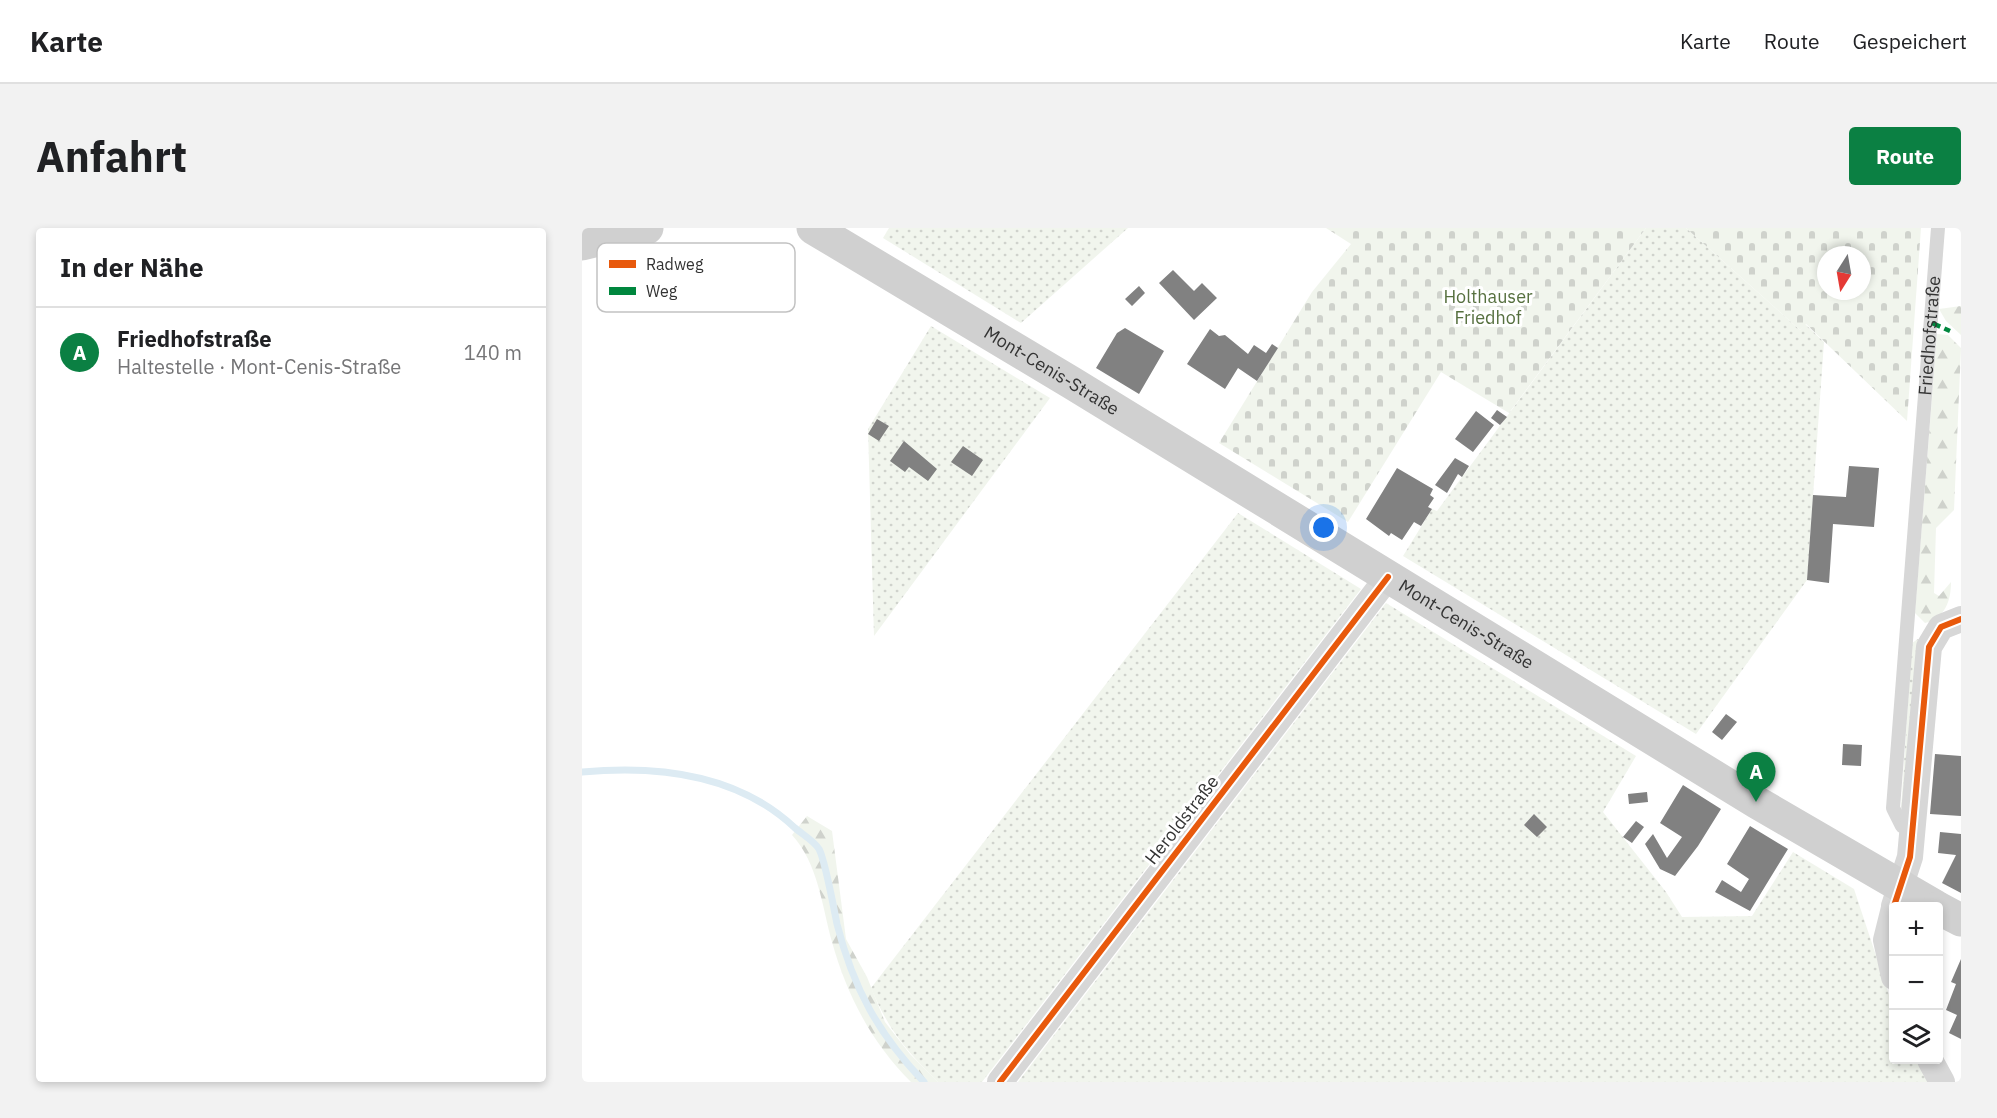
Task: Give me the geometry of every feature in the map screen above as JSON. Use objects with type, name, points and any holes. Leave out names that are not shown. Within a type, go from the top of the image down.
[{"type":"main road","points":[[582,244],[646,228]]},
{"type":"main road","name":"Mont-Cenis-Straße","points":[[813,228],[851,248],[1388,577],[1896,901]]},
{"type":"main road","name":"Mont-Cenis-Straße","points":[[1943,910],[1961,920]]},
{"type":"street","name":"Heroldstraße","points":[[1000,1082],[1388,577]]},
{"type":"street","points":[[1889,956],[1886,940],[1910,857],[1914,828],[1929,647],[1941,627],[1961,619]]},
{"type":"street","points":[[1933,1064],[1942,1082]]},
{"type":"lane","name":"Friedhofstraße","points":[[1914,828],[1902,826],[1894,816],[1893,808],[1938,228]]},
{"type":"green space","points":[[889,228],[1128,228],[1021,323],[883,238]]},
{"type":"green space","name":"Holthauser Friedhof","points":[[1326,228],[1646,228],[1509,413],[1441,372],[1348,522],[1219,443],[1312,292],[1351,244]]},
{"type":"green space","points":[[1646,228],[1686,228],[1800,330],[1805,324],[1824,342],[1807,580],[1696,734],[1403,556],[1432,509],[1437,511]]},
{"type":"green space","points":[[1686,228],[1921,228],[1907,421],[1806,324],[1800,330]]},
{"type":"green space","points":[[1961,306],[1961,335],[1946,321],[1939,309]]},
{"type":"green space","points":[[931,326],[1050,398],[874,636],[868,429]]},
{"type":"green space","points":[[1937,334],[1948,335],[1961,348],[1954,510],[1936,528],[1934,593],[1939,596],[1951,582],[1951,589],[1942,613],[1932,621],[1925,623],[1915,613]]},
{"type":"green space","points":[[1238,513],[1361,589],[982,1082],[938,1082],[891,1028],[871,988]]},
{"type":"green space","points":[[1386,603],[1636,756],[1603,812],[1666,892],[1682,917],[1752,916],[1793,852],[1854,889],[1889,995],[1889,1064],[1920,1064],[1931,1082],[1018,1082]]},
{"type":"green space","points":[[1920,640],[1903,810],[1901,807],[1912,643]]},
{"type":"green space","points":[[807,816],[832,831],[846,939],[867,977],[885,1022],[910,1054],[938,1082],[911,1082],[884,1051],[853,1000],[838,962],[818,886],[808,858],[792,835]]},
{"type":"building","points":[[1173,270],[1194,291],[1202,283],[1217,298],[1194,320],[1159,283]]},
{"type":"building","points":[[1139,286],[1145,293],[1132,306],[1125,299]]},
{"type":"building","points":[[1125,328],[1164,351],[1139,394],[1096,368],[1117,333]]},
{"type":"building","points":[[1210,329],[1219,336],[1225,335],[1248,354],[1254,345],[1266,353],[1272,344],[1278,348],[1257,381],[1238,368],[1225,389],[1187,364]]},
{"type":"building","points":[[1497,410],[1507,417],[1500,425],[1491,418]]},
{"type":"building","points":[[1476,411],[1494,425],[1473,452],[1455,439]]},
{"type":"building","points":[[877,419],[889,426],[879,441],[868,434]]},
{"type":"building","points":[[904,441],[937,469],[928,481],[909,467],[905,472],[890,461]]},
{"type":"building","points":[[963,446],[983,460],[972,476],[951,462]]},
{"type":"building","points":[[1455,458],[1469,466],[1462,477],[1458,474],[1447,493],[1435,485]]},
{"type":"building","points":[[1849,466],[1879,468],[1874,527],[1833,524],[1829,583],[1807,580],[1813,495],[1846,497]]},
{"type":"building","points":[[1397,468],[1433,489],[1430,495],[1434,498],[1428,507],[1432,509],[1421,526],[1414,522],[1402,540],[1391,533],[1389,536],[1366,519]]},
{"type":"building","points":[[1726,714],[1737,722],[1722,740],[1712,732]]},
{"type":"building","points":[[1843,744],[1862,745],[1861,766],[1842,765]]},
{"type":"building","points":[[1935,754],[1961,756],[1961,816],[1930,814]]},
{"type":"building","points":[[1683,785],[1721,809],[1698,846],[1675,876],[1660,869],[1645,844],[1653,834],[1667,858],[1682,837],[1660,823]]},
{"type":"building","points":[[1647,792],[1648,802],[1629,804],[1628,794]]},
{"type":"building","points":[[1534,814],[1547,827],[1537,837],[1524,825]]},
{"type":"building","points":[[1636,821],[1644,827],[1632,843],[1623,837]]},
{"type":"building","points":[[1750,826],[1788,849],[1750,911],[1715,892],[1722,880],[1741,892],[1749,879],[1727,864]]},
{"type":"building","points":[[1940,832],[1961,834],[1961,893],[1942,883],[1956,855],[1938,853]]},
{"type":"building","points":[[1961,959],[1961,1039],[1949,1033],[1957,1015],[1946,1010],[1956,984],[1951,982]]},
{"type":"waterway","points":[[582,772],[610,770],[667,772],[722,785],[748,795],[773,810],[814,843],[821,855],[843,947],[860,990],[881,1028],[924,1082]]},
{"type":"marked path","points":[[1932,323],[1950,331]]},
{"type":"cycle path","points":[[1000,1082],[1388,577]]},
{"type":"cycle path","points":[[1895,902],[1910,857],[1929,647],[1941,627],[1961,619]]},
{"type":"place","name":"Friedhofstraße","points":[[1756,802]]}]
